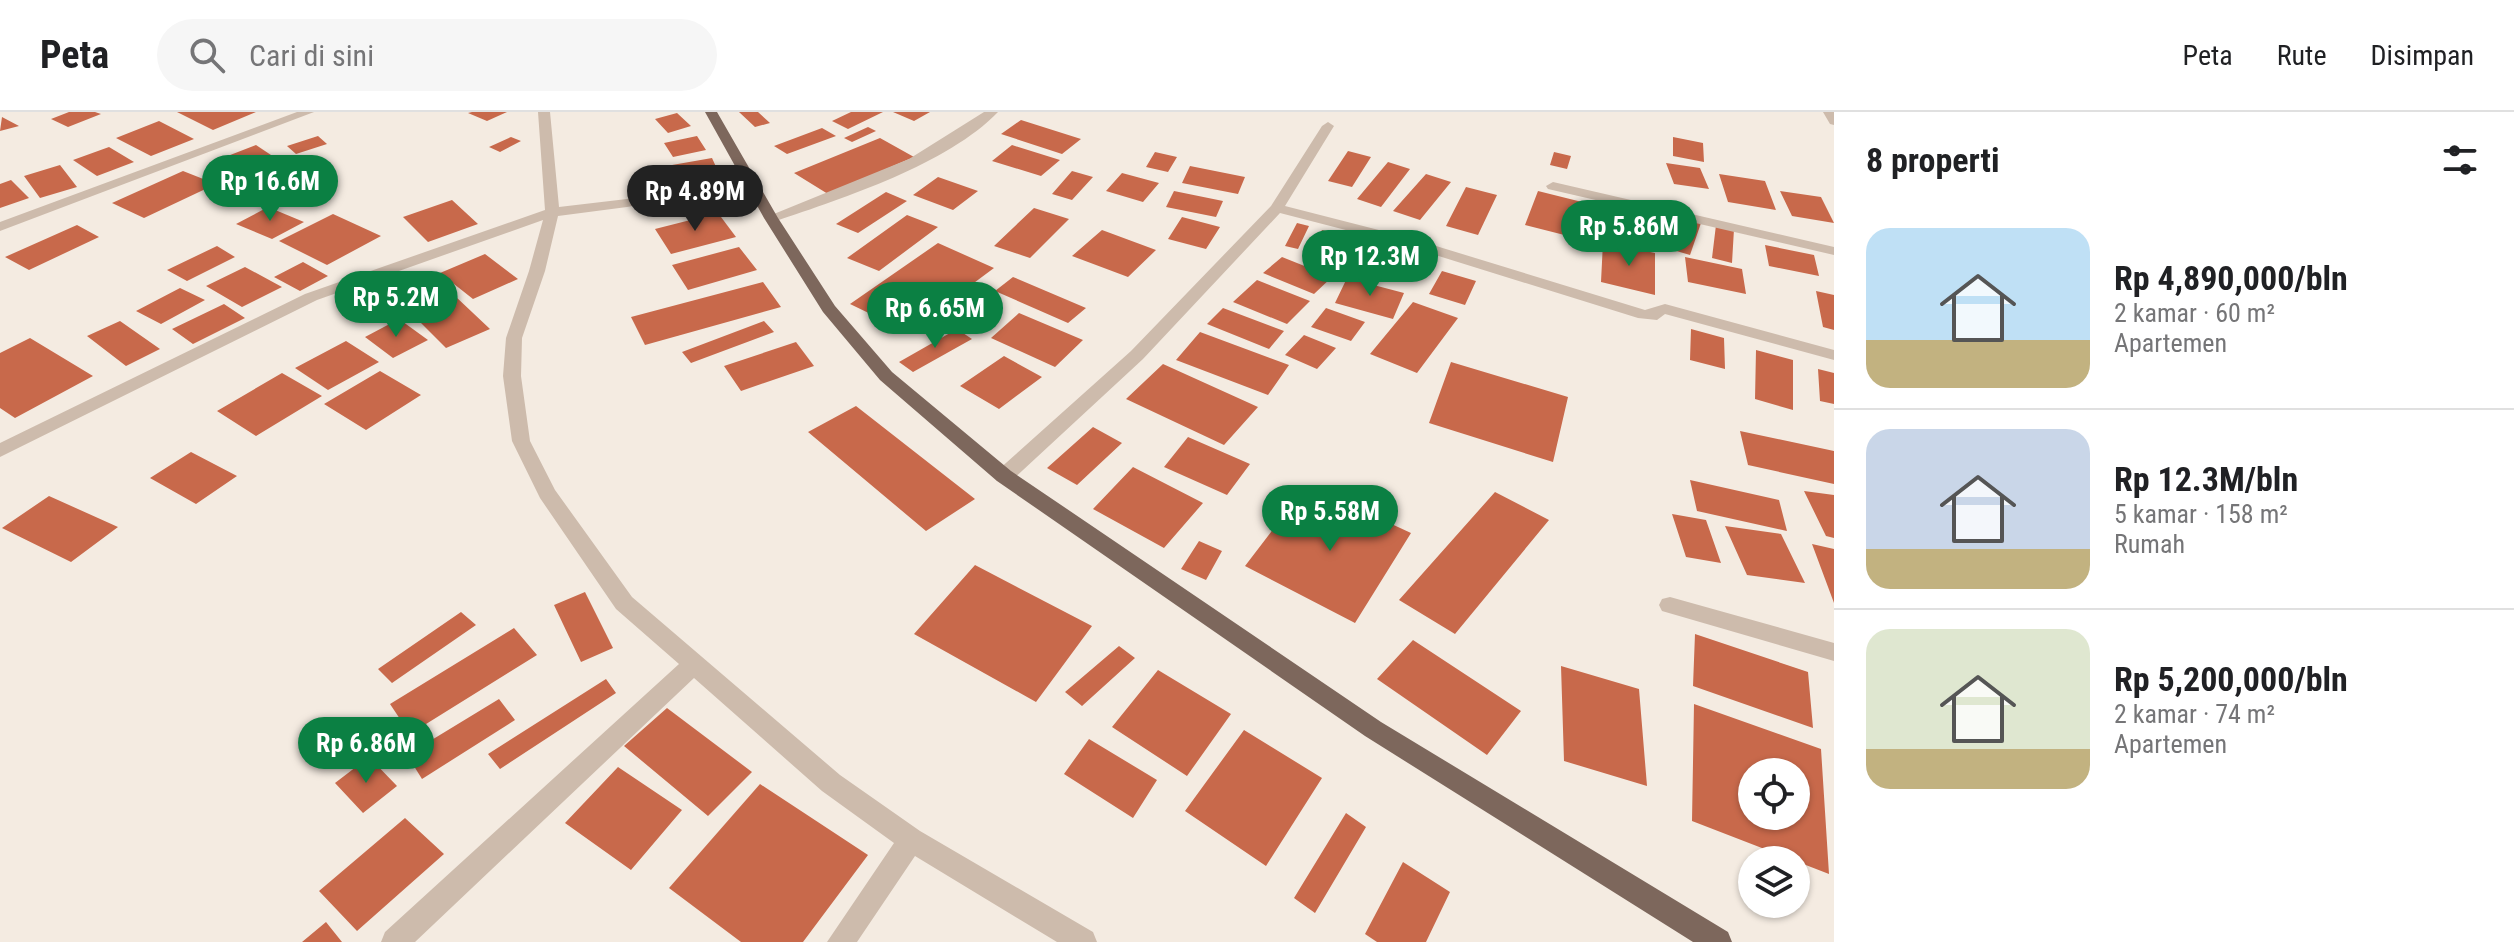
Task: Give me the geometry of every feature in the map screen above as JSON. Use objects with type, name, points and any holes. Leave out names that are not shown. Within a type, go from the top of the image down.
[{"type":"main road","points":[[711,112],[748,181],[829,309],[886,376],[1004,476],[1373,729],[1718,942]]},
{"type":"street","points":[[0,227],[308,112]]},
{"type":"street","points":[[544,112],[552,212],[537,271],[514,338],[512,376],[521,441],[547,493],[624,603],[831,783],[911,840],[1083,942]]},
{"type":"street","points":[[771,218],[862,188],[965,133],[992,112]]},
{"type":"street","points":[[1829,112],[1834,121]]},
{"type":"street","points":[[1004,476],[1137,355],[1277,208],[1328,126]]},
{"type":"street","points":[[0,451],[311,297],[552,212],[627,203],[748,181]]},
{"type":"street","points":[[1553,186],[1834,251]]},
{"type":"street","points":[[1277,208],[1405,241],[1644,315],[1657,315],[1659,309],[1665,309],[1834,355]]},
{"type":"street","points":[[1670,605],[1834,652]]},
{"type":"street","points":[[395,942],[694,664]]},
{"type":"street","points":[[841,942],[911,840]]},
{"type":"building","points":[[69,112],[101,114],[68,127],[51,119]]},
{"type":"building","points":[[177,112],[256,112],[213,130]]},
{"type":"building","points":[[507,112],[487,121],[468,113]]},
{"type":"building","points":[[739,112],[758,112],[770,123],[755,127]]},
{"type":"building","points":[[851,112],[883,112],[848,129],[832,121]]},
{"type":"building","points":[[893,112],[930,112],[914,121]]},
{"type":"building","points":[[677,113],[691,126],[668,133],[655,119]]},
{"type":"building","points":[[2,117],[19,126],[0,131]]},
{"type":"building","points":[[1021,120],[1081,139],[1062,154],[1001,134]]},
{"type":"building","points":[[159,121],[194,139],[151,156],[116,138]]},
{"type":"building","points":[[868,127],[876,131],[852,142],[844,138]]},
{"type":"building","points":[[822,128],[836,136],[787,154],[774,146]]},
{"type":"building","points":[[318,136],[327,144],[296,154],[287,146]]},
{"type":"building","points":[[697,136],[706,150],[673,157],[664,143]]},
{"type":"building","points":[[511,137],[521,141],[500,152],[489,147]]},
{"type":"building","points":[[1673,137],[1703,143],[1704,162],[1673,156]]},
{"type":"building","points":[[880,138],[914,157],[828,194],[794,173]]},
{"type":"building","points":[[256,145],[286,165],[256,177],[225,157]]},
{"type":"building","points":[[1012,145],[1060,160],[1041,176],[992,161]]},
{"type":"building","points":[[109,147],[134,162],[97,176],[73,160]]},
{"type":"building","points":[[1348,151],[1371,157],[1352,187],[1328,181]]},
{"type":"building","points":[[1155,152],[1177,157],[1168,172],[1146,167]]},
{"type":"building","points":[[1554,152],[1571,156],[1567,169],[1550,165]]},
{"type":"building","points":[[712,158],[722,180],[664,190],[655,168]]},
{"type":"building","points":[[1388,162],[1410,169],[1381,207],[1357,199]]},
{"type":"building","points":[[1666,163],[1700,168],[1709,189],[1674,184]]},
{"type":"building","points":[[60,165],[77,187],[40,198],[24,176]]},
{"type":"building","points":[[1190,166],[1245,177],[1238,194],[1182,183]]},
{"type":"building","points":[[183,171],[216,184],[144,218],[112,203]]},
{"type":"building","points":[[1072,171],[1093,177],[1072,200],[1052,194]]},
{"type":"building","points":[[1122,173],[1159,183],[1143,202],[1106,191]]},
{"type":"building","points":[[1426,174],[1451,182],[1420,220],[1393,211]]},
{"type":"building","points":[[1719,174],[1765,181],[1776,210],[1728,202]]},
{"type":"building","points":[[938,177],[978,191],[953,210],[913,195]]},
{"type":"building","points":[[11,180],[29,198],[0,208],[0,184]]},
{"type":"building","points":[[1466,187],[1497,195],[1478,235],[1446,226]]},
{"type":"building","points":[[1174,191],[1223,201],[1216,217],[1166,207]]},
{"type":"building","points":[[1538,191],[1598,206],[1588,241],[1525,225]]},
{"type":"building","points":[[1780,191],[1821,197],[1834,223],[1792,216]]},
{"type":"building","points":[[886,192],[907,201],[858,233],[836,224]]},
{"type":"building","points":[[452,200],[478,224],[428,242],[403,217]]},
{"type":"building","points":[[1619,203],[1647,209],[1646,247],[1616,240]]},
{"type":"building","points":[[268,207],[304,222],[272,239],[236,224]]},
{"type":"building","points":[[1034,208],[1069,219],[1030,258],[994,246]]},
{"type":"building","points":[[718,213],[736,237],[671,254],[655,229]]},
{"type":"building","points":[[333,214],[381,236],[327,265],[279,241]]},
{"type":"building","points":[[1667,214],[1701,223],[1690,255],[1656,245]]},
{"type":"building","points":[[907,215],[938,227],[879,271],[847,258]]},
{"type":"building","points":[[1182,217],[1220,227],[1206,249],[1168,239]]},
{"type":"building","points":[[1297,223],[1309,226],[1298,249],[1285,246]]},
{"type":"building","points":[[77,225],[99,237],[29,270],[5,257]]},
{"type":"building","points":[[1716,225],[1734,229],[1732,263],[1712,258]]},
{"type":"building","points":[[1102,230],[1156,250],[1128,277],[1072,256]]},
{"type":"building","points":[[1322,230],[1349,237],[1336,262],[1308,255]]},
{"type":"building","points":[[1603,242],[1655,253],[1655,295],[1601,282]]},
{"type":"building","points":[[938,243],[994,268],[908,332],[850,304]]},
{"type":"building","points":[[1359,244],[1383,252],[1366,275],[1341,267]]},
{"type":"building","points":[[1765,245],[1814,255],[1819,276],[1769,266]]},
{"type":"building","points":[[217,246],[235,257],[187,281],[167,270]]},
{"type":"building","points":[[739,247],[757,270],[688,290],[672,265]]},
{"type":"building","points":[[485,254],[518,279],[473,299],[440,273]]},
{"type":"building","points":[[1282,257],[1332,277],[1314,294],[1263,273]]},
{"type":"building","points":[[1685,257],[1742,269],[1746,294],[1688,282]]},
{"type":"building","points":[[303,262],[328,276],[300,291],[274,277]]},
{"type":"building","points":[[245,267],[282,287],[242,307],[206,286]]},
{"type":"building","points":[[1442,271],[1476,281],[1465,305],[1429,294]]},
{"type":"building","points":[[1013,277],[1086,308],[1068,323],[995,291]]},
{"type":"building","points":[[1347,278],[1404,293],[1393,319],[1335,303]]},
{"type":"building","points":[[1257,280],[1310,301],[1287,324],[1233,302]]},
{"type":"building","points":[[763,282],[781,307],[645,345],[631,317]]},
{"type":"building","points":[[180,288],[205,300],[161,324],[136,311]]},
{"type":"building","points":[[1816,291],[1834,295],[1834,330],[1823,327]]},
{"type":"building","points":[[455,296],[490,329],[446,348],[412,314]]},
{"type":"building","points":[[987,300],[1003,308],[981,324],[965,316]]},
{"type":"building","points":[[1413,302],[1458,318],[1417,373],[1370,354]]},
{"type":"building","points":[[224,304],[245,318],[193,344],[172,329]]},
{"type":"building","points":[[1223,308],[1284,331],[1269,349],[1207,324]]},
{"type":"building","points":[[1326,308],[1365,322],[1351,341],[1311,327]]},
{"type":"building","points":[[1019,313],[1083,340],[1055,367],[991,338]]},
{"type":"building","points":[[399,319],[428,340],[393,358],[365,337]]},
{"type":"building","points":[[120,321],[160,349],[126,366],[87,336]]},
{"type":"building","points":[[764,321],[774,332],[691,363],[682,352]]},
{"type":"building","points":[[957,329],[972,339],[913,372],[899,362]]},
{"type":"building","points":[[1691,329],[1724,338],[1725,369],[1690,360]]},
{"type":"building","points":[[1200,332],[1289,365],[1268,395],[1176,360]]},
{"type":"building","points":[[1304,335],[1336,348],[1317,369],[1285,355]]},
{"type":"building","points":[[30,338],[93,376],[15,418],[0,408],[0,353]]},
{"type":"building","points":[[346,341],[379,362],[328,390],[295,368]]},
{"type":"building","points":[[796,342],[814,366],[741,391],[724,366]]},
{"type":"building","points":[[1756,350],[1793,360],[1793,410],[1755,399]]},
{"type":"building","points":[[1004,356],[1042,377],[999,409],[960,386]]},
{"type":"building","points":[[1451,362],[1568,397],[1553,462],[1429,423]]},
{"type":"building","points":[[1163,364],[1258,407],[1224,445],[1126,399]]},
{"type":"building","points":[[1818,369],[1834,373],[1834,404],[1820,401]]},
{"type":"building","points":[[380,371],[421,395],[366,430],[324,404]]},
{"type":"building","points":[[282,373],[322,396],[256,436],[217,411]]},
{"type":"building","points":[[856,406],[975,499],[926,531],[808,432]]},
{"type":"building","points":[[1093,427],[1122,443],[1077,485],[1047,468]]},
{"type":"building","points":[[1740,431],[1834,451],[1834,484],[1748,465]]},
{"type":"building","points":[[1188,437],[1250,464],[1227,495],[1164,467]]},
{"type":"building","points":[[191,452],[237,476],[196,504],[150,478]]},
{"type":"building","points":[[1133,467],[1203,503],[1164,548],[1093,509]]},
{"type":"building","points":[[1690,480],[1779,500],[1787,531],[1697,511]]},
{"type":"building","points":[[1307,485],[1411,533],[1355,623],[1245,566]]},
{"type":"building","points":[[1804,491],[1834,495],[1834,538],[1826,536]]},
{"type":"building","points":[[1495,492],[1549,520],[1455,634],[1399,600]]},
{"type":"building","points":[[49,496],[118,527],[71,562],[2,528]]},
{"type":"building","points":[[1672,514],[1706,520],[1721,563],[1686,557]]},
{"type":"building","points":[[1725,526],[1781,534],[1805,583],[1747,575]]},
{"type":"building","points":[[1199,541],[1222,551],[1206,580],[1181,569]]},
{"type":"building","points":[[1812,544],[1834,549],[1834,603]]},
{"type":"building","points":[[975,565],[1092,626],[1036,702],[914,634]]},
{"type":"building","points":[[585,592],[613,648],[581,662],[554,605]]},
{"type":"building","points":[[461,612],[476,625],[392,683],[378,669]]},
{"type":"building","points":[[514,628],[537,655],[410,734],[390,704]]},
{"type":"building","points":[[1695,634],[1808,672],[1813,728],[1693,686]]},
{"type":"building","points":[[1413,640],[1521,711],[1487,755],[1377,679]]},
{"type":"building","points":[[1119,646],[1135,658],[1082,706],[1065,692]]},
{"type":"building","points":[[1561,666],[1639,689],[1647,786],[1564,761]]},
{"type":"building","points":[[1158,670],[1231,714],[1187,776],[1112,727]]},
{"type":"building","points":[[606,679],[616,693],[500,769],[488,754]]},
{"type":"building","points":[[499,699],[515,720],[422,779],[407,755]]},
{"type":"building","points":[[1694,704],[1821,749],[1829,874],[1810,867],[1810,846],[1757,846],[1692,821]]},
{"type":"building","points":[[667,708],[752,772],[708,816],[624,746]]},
{"type":"building","points":[[1244,730],[1322,778],[1266,866],[1185,811]]},
{"type":"building","points":[[1089,739],[1157,780],[1133,818],[1064,774]]},
{"type":"building","points":[[369,757],[397,786],[363,813],[335,783]]},
{"type":"building","points":[[618,767],[682,810],[631,870],[565,823]]},
{"type":"building","points":[[760,784],[868,855],[803,942],[741,942],[669,888]]},
{"type":"building","points":[[1346,813],[1366,827],[1315,913],[1294,898]]},
{"type":"building","points":[[405,818],[444,854],[357,931],[319,891]]},
{"type":"building","points":[[1403,862],[1450,892],[1426,942],[1377,942],[1365,934]]},
{"type":"building","points":[[326,922],[342,942],[302,942]]}]
